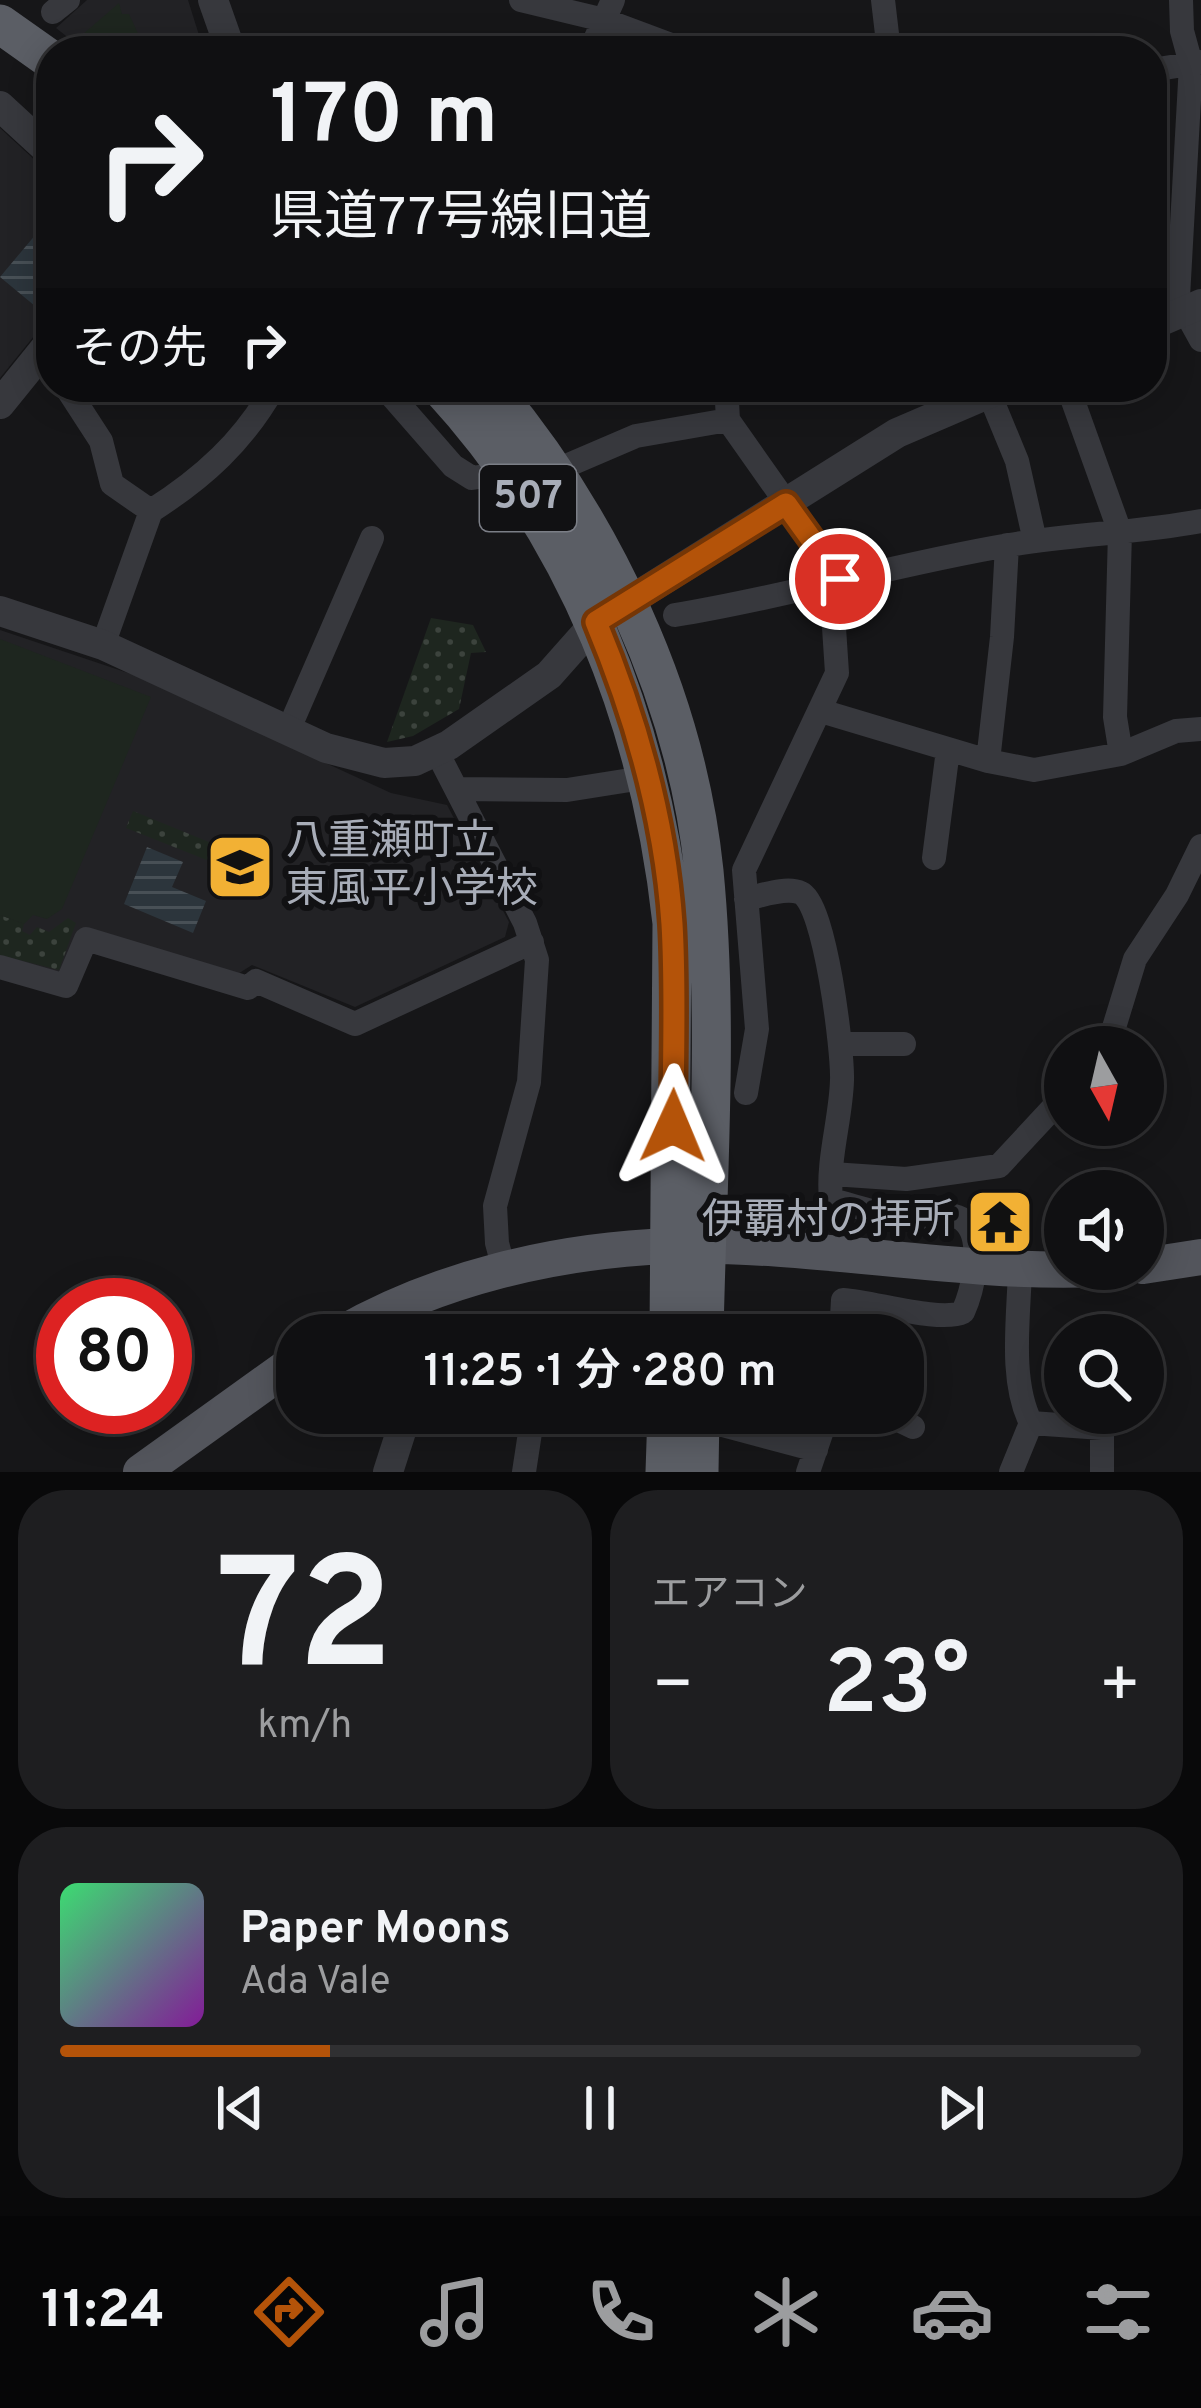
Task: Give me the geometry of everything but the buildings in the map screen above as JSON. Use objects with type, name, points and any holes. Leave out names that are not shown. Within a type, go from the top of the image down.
[{"type":"highway","points":[[0,25],[36,50]]},
{"type":"highway","name":"507","points":[[453,402],[512,472],[552,538],[612,612],[665,858],[688,1247],[700,1314]]},
{"type":"highway","name":"507","points":[[501,402],[552,472],[685,766],[703,866],[711,1049],[688,1247],[674,1314]]},
{"type":"highway","points":[[665,1472],[681,1434]]},
{"type":"highway","points":[[692,1434],[699,1472]]},
{"type":"main road","points":[[416,1314],[505,1269],[616,1250],[688,1247],[1044,1268]]},
{"type":"main road","points":[[1164,1263],[1201,1257]]},
{"type":"main road","points":[[141,1472],[276,1375]]},
{"type":"street","points":[[213,0],[226,36]]},
{"type":"street","points":[[521,0],[609,10],[658,36]]},
{"type":"street","points":[[883,0],[888,36]]},
{"type":"street","points":[[1181,0],[1182,32],[1196,63],[1193,188],[1179,314],[1201,340]]},
{"type":"street","points":[[0,106],[36,139]]},
{"type":"street","points":[[0,404],[36,364]]},
{"type":"street","points":[[76,402],[101,442],[112,484],[151,511]]},
{"type":"street","points":[[103,645],[151,511],[226,455],[266,402]]},
{"type":"street","points":[[397,402],[453,466],[472,478],[512,472]]},
{"type":"street","points":[[727,402],[728,420],[835,580],[837,673],[744,870],[757,1029],[746,1093]]},
{"type":"street","points":[[0,611],[103,645],[326,748],[383,764],[415,761],[436,752],[549,675],[612,612],[897,433],[965,402]]},
{"type":"street","points":[[994,402],[1018,460],[1035,541]]},
{"type":"street","points":[[1074,402],[1120,532],[1115,717],[1120,754]]},
{"type":"street","points":[[552,472],[636,436],[728,420]]},
{"type":"street","points":[[675,615],[756,602],[835,580],[1007,545],[1201,521]]},
{"type":"street","points":[[288,731],[372,538]]},
{"type":"street","points":[[988,761],[1007,545]]},
{"type":"street","points":[[821,711],[948,750],[1034,770],[1120,754],[1176,731],[1201,729]]},
{"type":"street","points":[[934,858],[948,750]]},
{"type":"street","points":[[436,752],[537,959],[529,1082],[494,1206],[505,1269]]},
{"type":"street","points":[[457,789],[567,790],[649,777]]},
{"type":"street","points":[[1114,1026],[1135,959],[1177,895],[1201,846]]},
{"type":"street","points":[[746,899],[790,891],[803,893],[812,902],[840,1044],[842,1078],[831,1200],[922,1220],[955,1215],[973,1234],[973,1290],[964,1312],[945,1318],[900,1306],[844,1300],[843,1314]]},
{"type":"street","points":[[0,967],[66,986],[86,939],[248,988],[256,981],[355,1024],[532,942]]},
{"type":"street","points":[[840,1044],[904,1044]]},
{"type":"street","points":[[711,1049],[752,1053]]},
{"type":"street","points":[[832,1174],[906,1179],[999,1166],[1044,1118]]},
{"type":"street","points":[[1011,1472],[1031,1423],[1023,1407],[1018,1345],[1020,1268]]},
{"type":"street","points":[[1031,1423],[1102,1428],[1102,1472]]},
{"type":"street","points":[[388,1472],[400,1434]]},
{"type":"street","points":[[524,1472],[530,1434]]},
{"type":"street","points":[[740,1434],[812,1461]]},
{"type":"shaded area","points":[[87,0],[188,0],[199,36],[66,36],[56,28]]},
{"type":"shaded area","points":[[119,3],[139,36],[81,36]]},
{"type":"shaded area","points":[[0,128],[36,161],[36,334],[0,378]]},
{"type":"shaded area","points":[[36,234],[36,305],[0,277]]},
{"type":"shaded area","points":[[431,618],[473,625],[486,652],[471,653],[459,709],[413,736],[387,742]]},
{"type":"shaded area","name":"八重瀬町立 東風平小学校","points":[[0,630],[134,675],[391,793],[447,805],[509,922],[505,937],[355,1007],[252,965],[233,977],[81,930],[63,977],[0,960]]},
{"type":"shaded area","points":[[0,639],[151,697],[62,909],[47,919],[33,915],[24,924],[0,915]]},
{"type":"shaded area","points":[[133,811],[226,849],[227,868],[126,828]]},
{"type":"shaded area","points":[[147,847],[183,862],[172,887],[206,901],[193,933],[124,904]]},
{"type":"shaded area","points":[[0,915],[24,924],[22,931],[30,935],[37,927],[49,932],[68,918],[76,923],[59,970],[0,955]]},
{"type":"place","name":"八重瀬町立 東風平小学校","points":[[240,867]]},
{"type":"place","name":"伊覇村の拝所","points":[[1000,1222]]},
{"type":"route","points":[[673,1126],[672,923],[665,858],[649,777],[596,622],[786,504],[840,579]]}]
